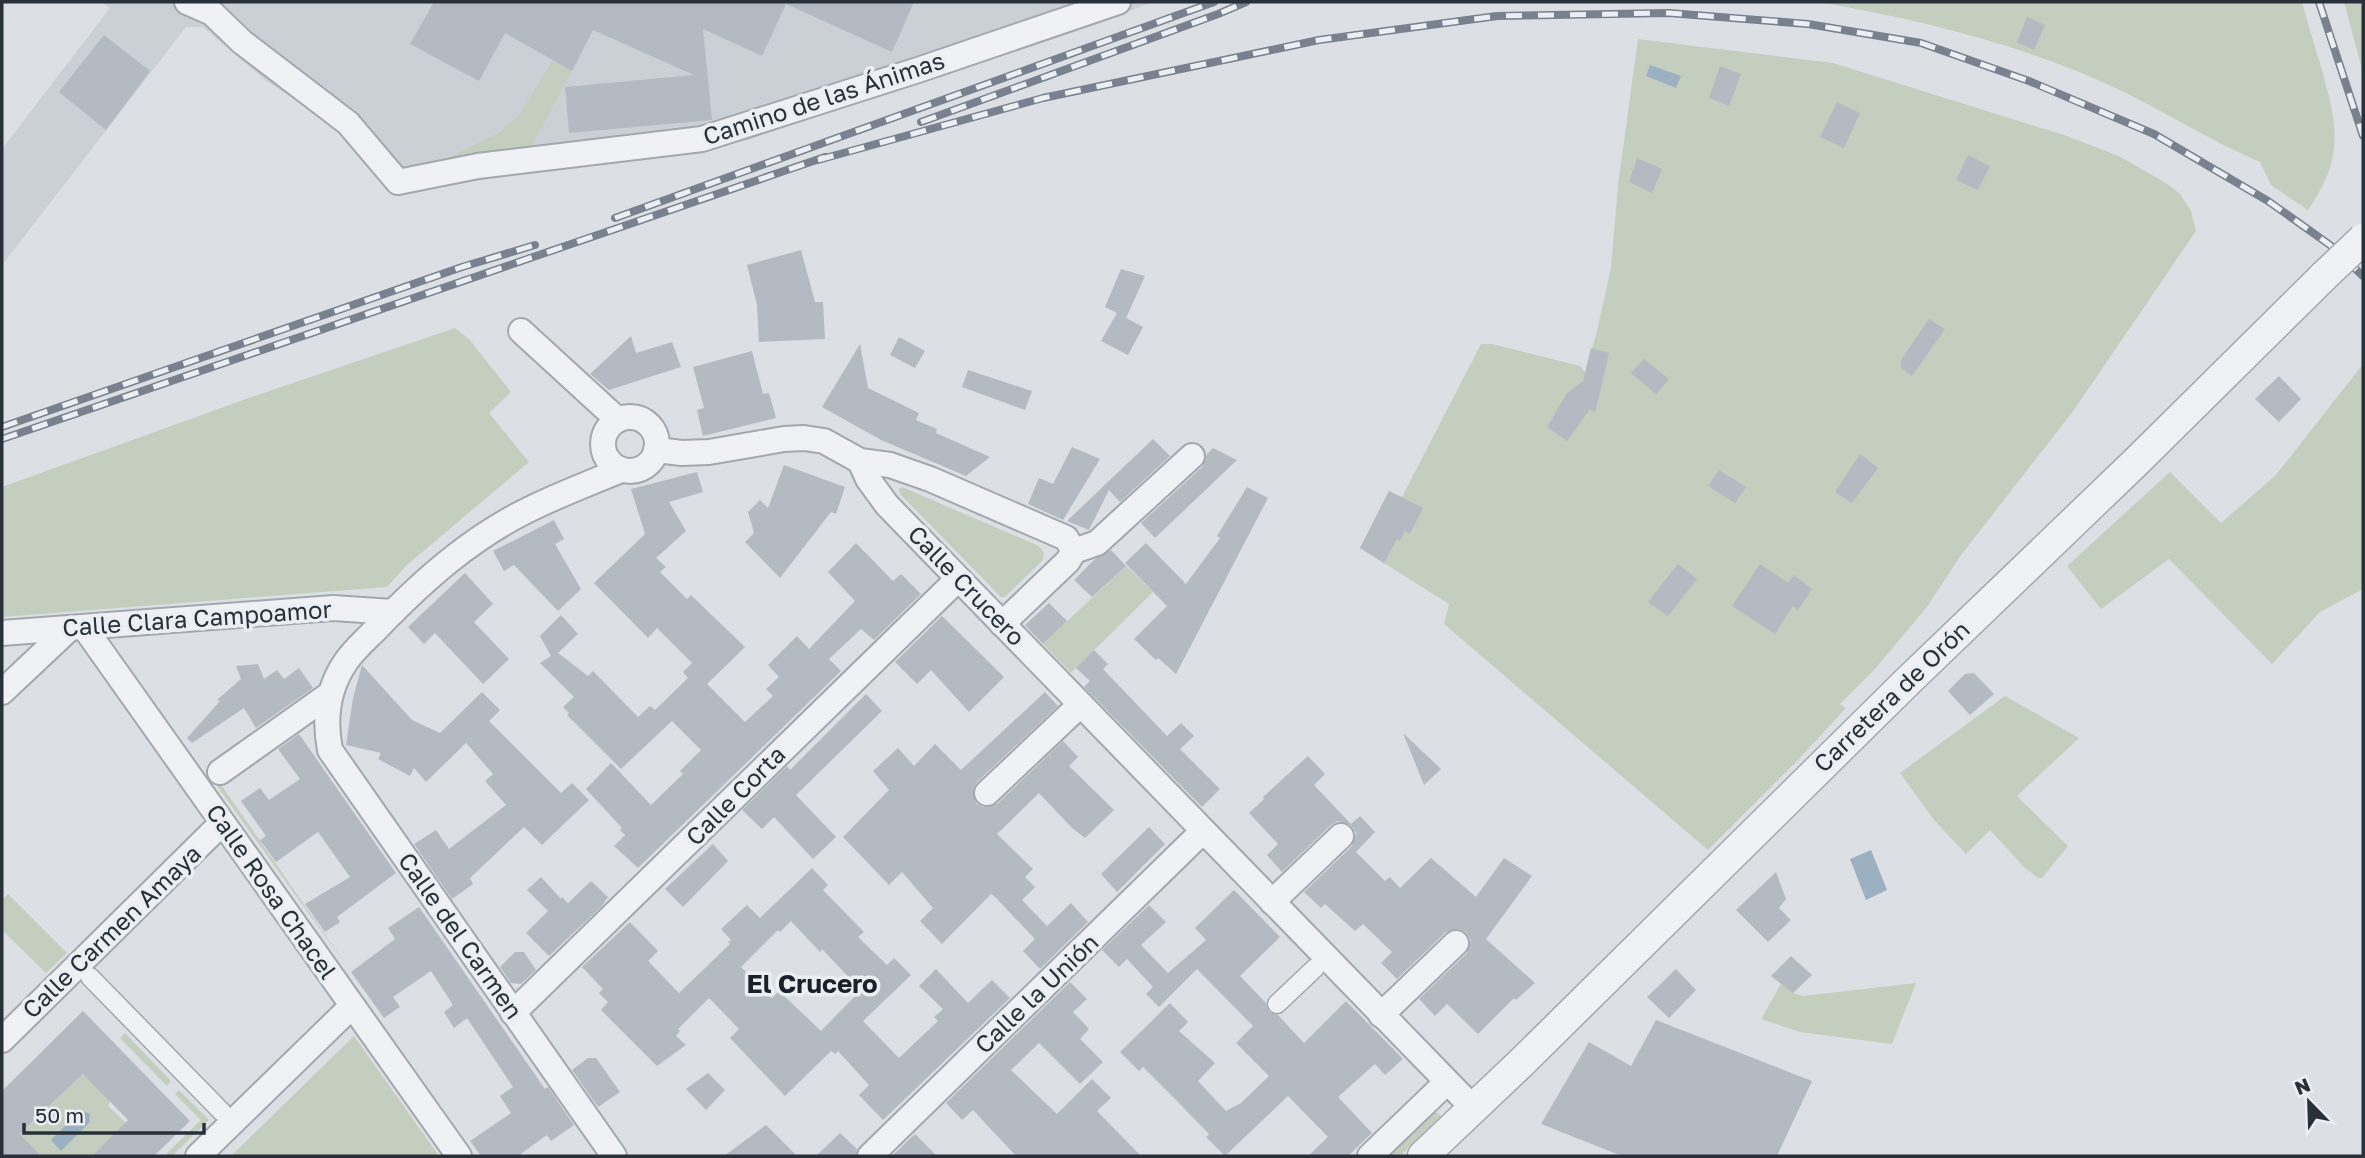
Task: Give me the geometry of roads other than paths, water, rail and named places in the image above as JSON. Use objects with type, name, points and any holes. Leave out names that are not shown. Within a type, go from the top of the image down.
[{"type":"street","points":[[187,2],[210,8]]},
{"type":"street","name":"Camino de las Ánimas","points":[[210,8],[242,42],[348,123],[398,182],[478,166],[702,139],[1118,2]]},
{"type":"street","name":"Carretera de Orón","points":[[1423,1156],[2363,239]]},
{"type":"street","points":[[521,331],[617,419]]},
{"type":"street","points":[[220,772],[329,702],[345,663],[393,612],[474,541],[527,510],[621,470],[639,469],[647,465],[656,450],[655,432],[643,420],[635,417],[617,419],[605,432],[602,441],[606,459],[621,470]]},
{"type":"street","points":[[656,450],[709,452],[804,438],[824,441],[860,461],[890,465],[1066,538],[1074,551]]},
{"type":"street","points":[[1002,624],[1068,561],[1074,551],[1097,543],[1192,456]]},
{"type":"street","name":"Calle Crucero","points":[[860,461],[868,479],[887,505],[1473,1108]]},
{"type":"street","name":"Calle Corta","points":[[513,1013],[958,579]]},
{"type":"street","name":"Calle Clara Campoamor","points":[[2,634],[332,608],[393,612]]},
{"type":"street","points":[[2,692],[77,627]]},
{"type":"street","name":"Calle Rosa Chacel","points":[[77,627],[222,824],[459,1156]]},
{"type":"street","name":"Calle del Carmen","points":[[329,702],[326,725],[330,750],[614,1156]]},
{"type":"street","points":[[987,793],[1080,705]]},
{"type":"street","name":"Calle Carmen Amaya","points":[[2,1040],[222,824]]},
{"type":"street","name":"Calle la Unión","points":[[870,1156],[1203,831]]},
{"type":"street","points":[[1272,902],[1341,836]]},
{"type":"street","points":[[1381,1015],[1456,943]]},
{"type":"street","points":[[1277,1004],[1315,968]]},
{"type":"street","points":[[90,976],[222,1112]]},
{"type":"street","points":[[198,1156],[352,1006]]},
{"type":"street","points":[[1370,1156],[1447,1082]]},
{"type":"water","points":[[1650,65],[1681,76],[1676,88],[1646,76]]},
{"type":"water","points":[[1871,850],[1887,890],[1866,900],[1850,859]]},
{"type":"water","points":[[83,1111],[90,1114],[89,1123],[61,1151],[51,1140]]},
{"type":"railway","points":[[615,218],[1214,2]]},
{"type":"railway","points":[[921,122],[1246,2]]},
{"type":"railway","points":[[2319,2],[2363,136]]},
{"type":"railway","points":[[818,160],[1043,98],[1319,40],[1497,16],[1669,13],[1808,24],[1921,43],[2029,81],[2154,134],[2268,201],[2330,245],[2363,276]]},
{"type":"railway","points":[[2,439],[825,157]]},
{"type":"railway","points":[[2,427],[462,267],[535,245]]},
{"type":"district","name":"El Crucero","points":[[812,984]]}]
